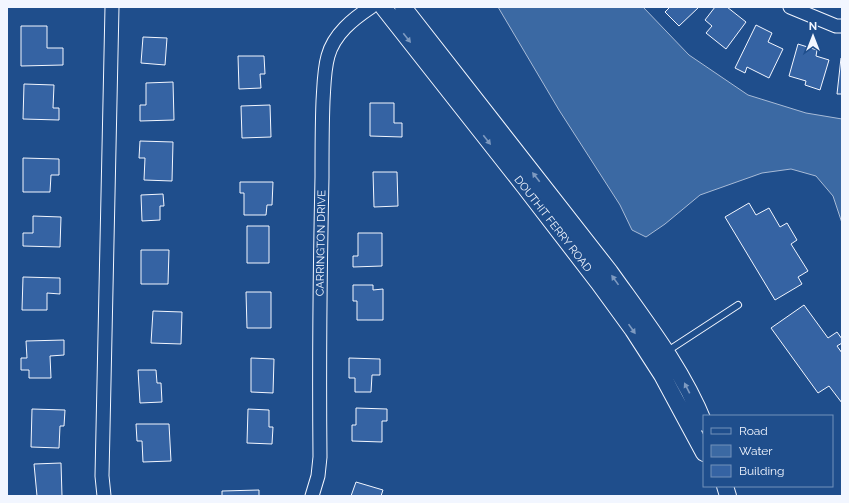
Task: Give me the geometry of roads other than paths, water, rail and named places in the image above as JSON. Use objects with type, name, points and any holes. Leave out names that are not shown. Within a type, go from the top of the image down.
[{"type":"street","points":[[104,496],[102,476],[112,7]]},
{"type":"street","name":"CARRINGTON DRIVE","points":[[312,496],[318,476],[320,457],[321,210],[323,111],[326,66],[332,46],[344,28],[371,7]]},
{"type":"street","name":"DOUTHIT FERRY ROAD","points":[[383,7],[589,270],[633,330],[686,385],[703,421]]},
{"type":"street","name":"DOUTHIT FERRY ROAD","points":[[403,7],[610,272],[659,356],[681,408],[703,451]]},
{"type":"street","points":[[790,7],[836,26],[842,26]]},
{"type":"lane","points":[[659,356],[738,306]]},
{"type":"water","points":[[498,7],[643,7],[689,55],[748,95],[806,113],[842,119],[842,223],[833,196],[816,176],[791,169],[762,173],[700,195],[665,224],[646,237],[632,230],[620,205],[559,110]]}]
